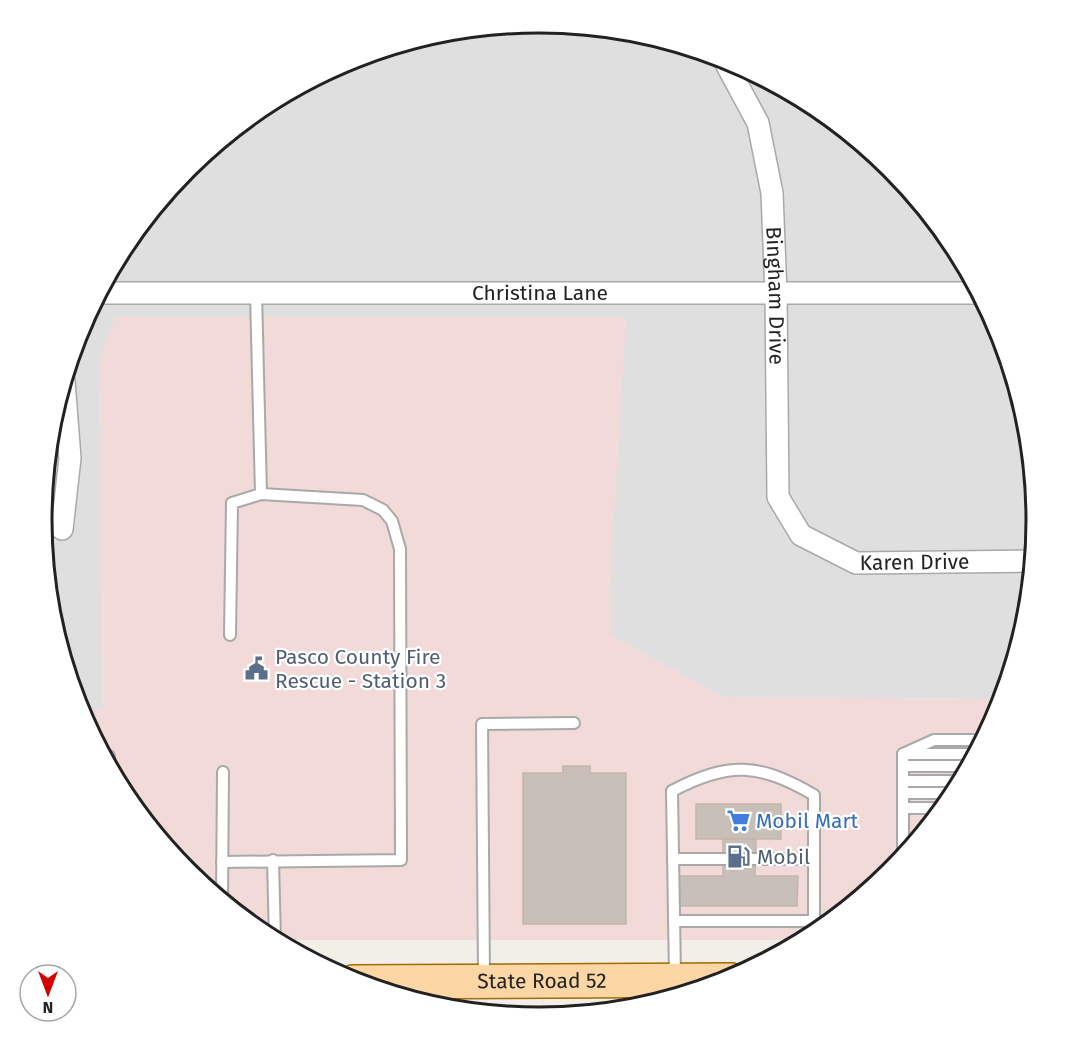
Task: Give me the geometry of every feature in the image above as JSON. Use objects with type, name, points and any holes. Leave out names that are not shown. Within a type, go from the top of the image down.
[{"type":"main road","name":"State Road 52","points":[[382,982],[701,980]]},
{"type":"street","name":"Bingham Drive","points":[[731,72],[758,123],[772,193],[776,294],[778,497],[801,535]]},
{"type":"street","name":"Christina Lane","points":[[109,292],[971,293]]},
{"type":"street","points":[[62,529],[70,458],[66,406]]},
{"type":"street","name":"Karen Drive","points":[[801,535],[856,562],[1025,561]]},
{"type":"lane","points":[[256,294],[261,494]]},
{"type":"lane","points":[[222,861],[401,860],[400,549],[392,521],[383,510],[363,500],[261,494],[232,503],[230,635]]},
{"type":"lane","points":[[484,981],[482,724],[574,723]]},
{"type":"lane","points":[[903,754],[934,740],[975,740]]},
{"type":"lane","points":[[903,754],[967,754]]},
{"type":"lane","points":[[903,754],[903,845]]},
{"type":"lane","points":[[903,766],[961,766]]},
{"type":"lane","points":[[674,921],[814,921],[814,795],[782,776],[742,768],[703,774],[672,790],[673,859],[674,921],[675,980]]},
{"type":"lane","points":[[222,890],[223,772]]},
{"type":"lane","points":[[903,787],[951,782]]},
{"type":"lane","points":[[903,787],[944,792]]},
{"type":"lane","points":[[903,808],[933,808]]},
{"type":"lane","points":[[673,859],[814,859]]},
{"type":"lane","points":[[273,860],[275,930]]},
{"type":"shaded area","points":[[540,33],[603,37],[635,42],[726,70],[783,98],[810,115],[861,154],[884,176],[906,199],[945,250],[977,305],[990,334],[1018,425],[1023,457],[1027,520],[1023,584],[1018,616],[993,699],[723,697],[611,636],[610,583],[100,361],[103,710],[90,710],[78,677],[61,616],[53,552],[53,489],[61,425],[89,334],[117,277],[134,250],[173,199],[195,176],[218,154],[269,115],[324,83],[353,70],[444,42],[508,34]]},
{"type":"shaded area","points":[[115,317],[626,317],[610,583],[611,636],[723,697],[993,699],[990,707],[962,764],[945,791],[906,842],[861,887],[788,940],[291,940],[218,887],[173,842],[134,791],[117,764],[90,710],[103,709],[100,361]]},
{"type":"building","points":[[563,766],[590,766],[590,773],[626,773],[626,924],[523,924],[523,773],[563,773]]},
{"type":"building","name":"Mobil Mart","points":[[696,804],[781,804],[781,839],[696,839]]},
{"type":"building","name":"Mobil","points":[[723,839],[756,839],[755,876],[798,876],[797,906],[679,906],[679,876],[723,876]]},
{"type":"place","name":"Pasco County Fire Rescue - Station 3","points":[[257,669]]},
{"type":"place","name":"Mobil Mart","points":[[738,821]]},
{"type":"place","name":"Mobil","points":[[739,857]]}]
